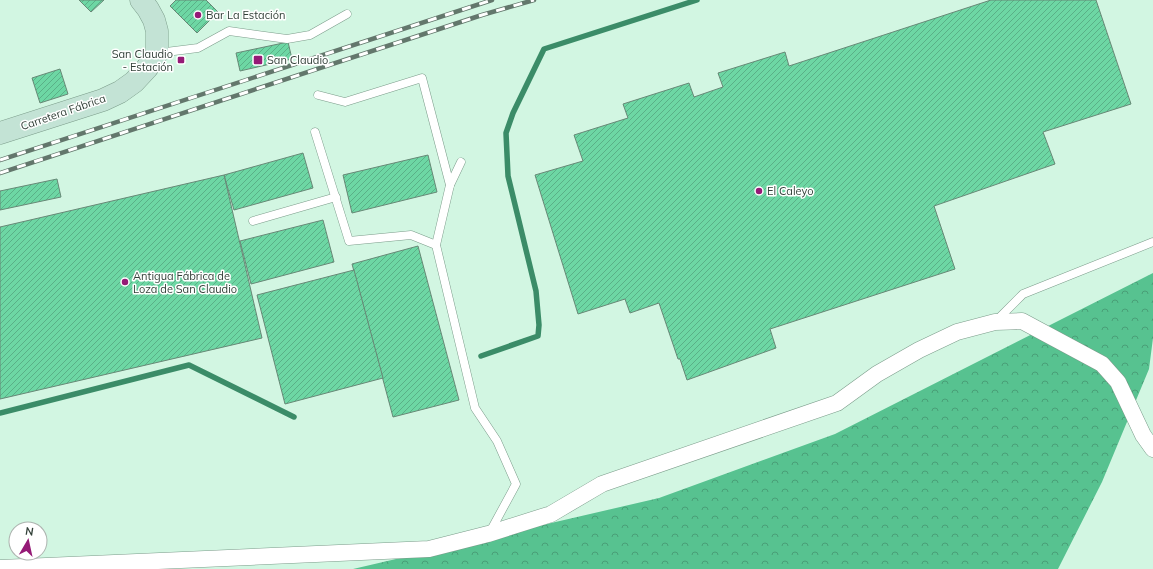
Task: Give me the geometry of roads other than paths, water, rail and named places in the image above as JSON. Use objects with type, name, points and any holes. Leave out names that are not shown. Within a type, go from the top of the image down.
[{"type":"street","points":[[141,0],[148,8],[154,20],[157,31],[157,53]]},
{"type":"street","name":"Carretera Fábrica","points":[[0,133],[103,100],[120,92],[134,82],[147,68],[157,53]]},
{"type":"street","points":[[0,568],[429,549],[488,534],[551,514],[602,484],[837,403],[877,374],[919,350],[957,332],[995,322],[1022,321],[1102,364],[1118,382],[1143,435],[1153,449]]},
{"type":"lane","points":[[157,53],[198,48],[229,31],[287,39],[310,35],[347,14]]},
{"type":"lane","points":[[318,95],[345,102],[422,78],[450,185]]},
{"type":"lane","points":[[315,132],[349,241],[411,235],[436,246]]},
{"type":"lane","points":[[461,162],[450,185],[436,246],[476,408],[497,441],[516,484],[488,534]]},
{"type":"lane","points":[[253,221],[336,197]]},
{"type":"lane","points":[[995,322],[1023,294],[1153,242]]},
{"type":"waterway","points":[[481,356],[538,336],[539,325],[536,291],[508,176],[506,133],[513,113],[544,49],[697,0]]},
{"type":"waterway","points":[[0,413],[189,365],[294,417]]},
{"type":"railway","points":[[0,160],[492,0]]},
{"type":"railway","points":[[0,173],[482,15],[534,0]]},
{"type":"place","name":"Bar La Estación","points":[[198,15]]},
{"type":"place","name":"San Claudio - Estación","points":[[181,60]]},
{"type":"place","name":"San Claudio","points":[[258,60]]},
{"type":"place","name":"El Caleyo","points":[[759,191]]},
{"type":"place","name":"Antigua Fábrica de Loza de San Claudio","points":[[125,282]]}]
